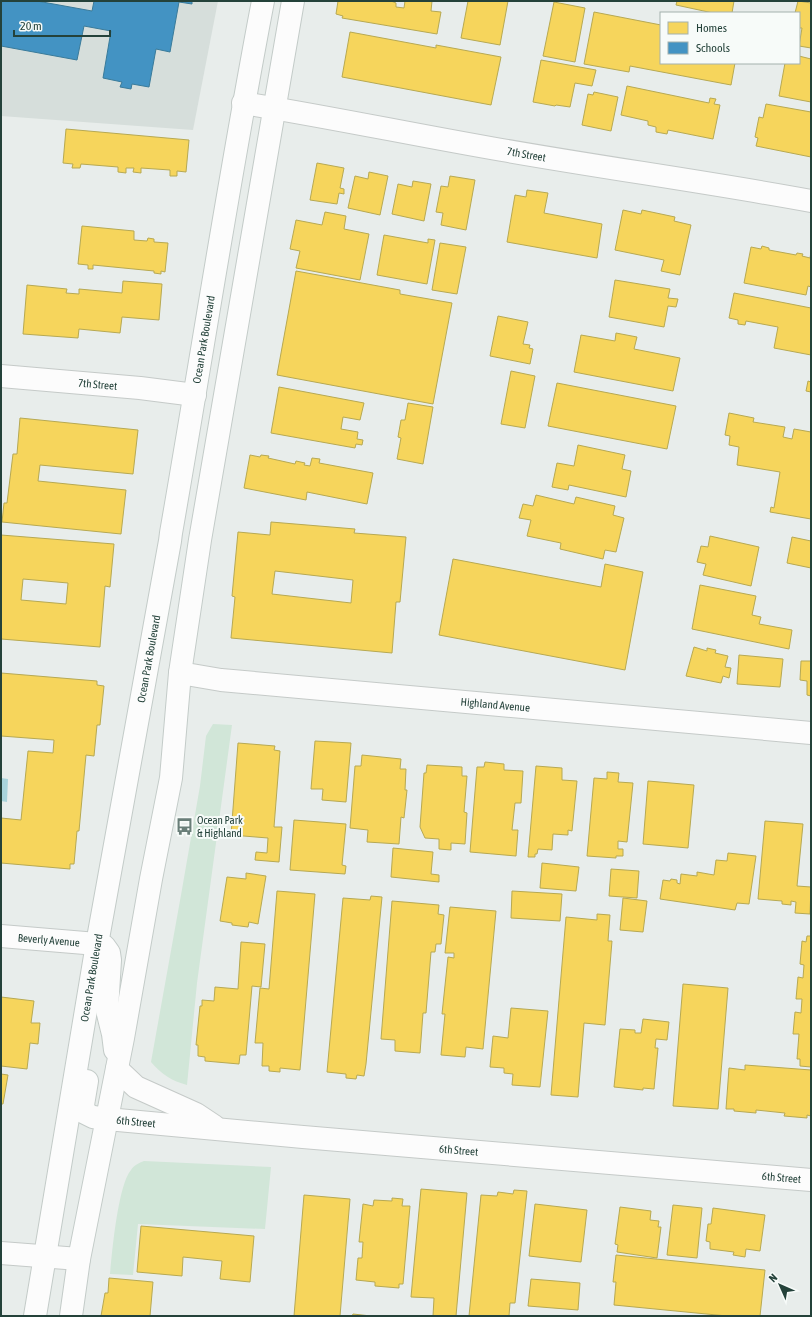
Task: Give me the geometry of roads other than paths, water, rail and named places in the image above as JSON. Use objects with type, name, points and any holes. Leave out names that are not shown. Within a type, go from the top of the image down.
[{"type":"street","name":"Ocean Park Boulevard","points":[[35,1316],[97,944],[170,541],[243,103],[263,1]]},
{"type":"street","points":[[71,1316],[79,1259],[117,1069],[151,879],[171,778],[180,673],[200,540],[292,1]]},
{"type":"street","name":"7th Street","points":[[243,103],[502,150],[811,201]]},
{"type":"street","name":"7th Street","points":[[1,376],[140,388],[195,395]]},
{"type":"street","points":[[195,395],[205,399],[208,411],[207,425],[195,488],[200,540]]},
{"type":"street","points":[[170,541],[175,574],[162,656],[169,668],[180,673]]},
{"type":"street","name":"Highland Avenue","points":[[180,673],[221,680],[811,733]]},
{"type":"street","name":"Beverly Avenue","points":[[1,936],[97,944]]},
{"type":"street","points":[[97,944],[104,946],[109,953],[108,1010],[113,1034],[117,1069],[136,1087],[196,1114],[220,1129]]},
{"type":"street","name":"6th Street","points":[[84,1027],[90,1046],[91,1062],[83,1105],[85,1113],[107,1119],[811,1180]]},
{"type":"street","points":[[1,1253],[79,1259]]},
{"type":"water","points":[[1,778],[8,779],[7,802],[1,801]]},
{"type":"place","name":"Ocean Park & Highland","points":[[184,826]]}]
